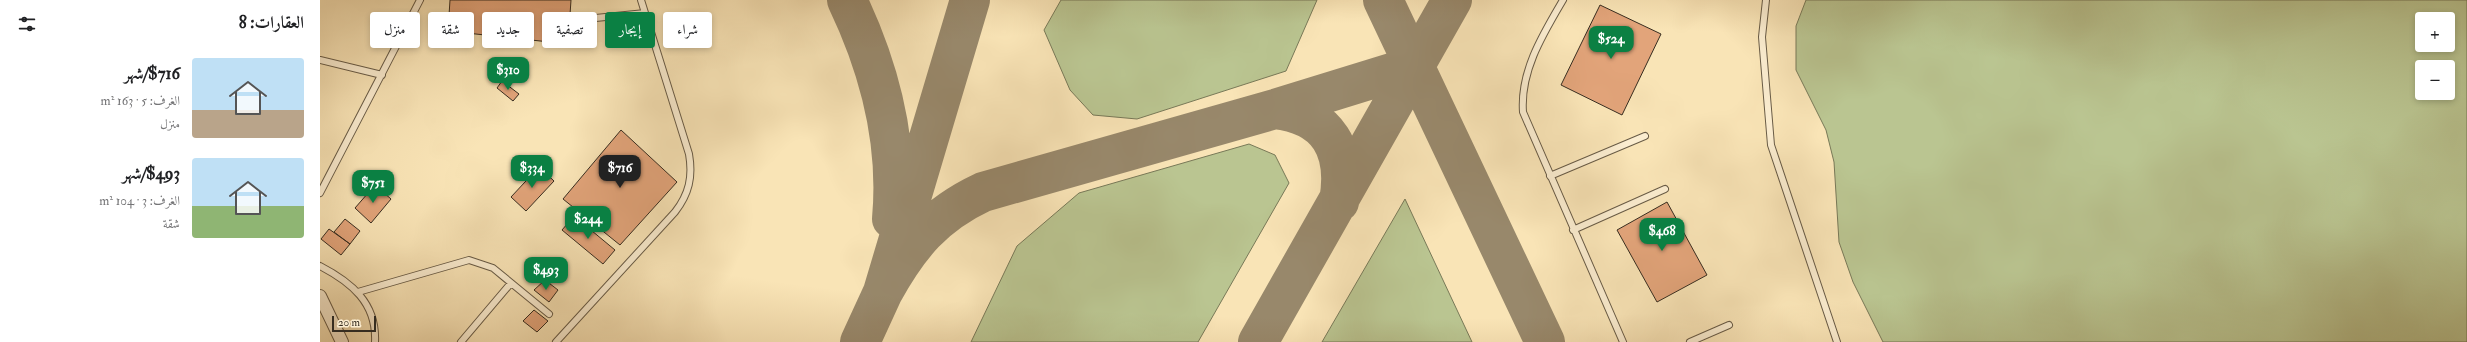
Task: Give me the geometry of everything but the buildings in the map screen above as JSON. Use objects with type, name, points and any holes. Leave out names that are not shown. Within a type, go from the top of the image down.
[{"type":"street","points":[[320,296],[342,342]]},
{"type":"lane","points":[[320,192],[420,0]]},
{"type":"lane","points":[[641,0],[645,12]]},
{"type":"lane","points":[[1563,0],[1541,38],[1523,89],[1523,112],[1623,342]]},
{"type":"lane","points":[[1766,0],[1762,37],[1771,145],[1837,342]]},
{"type":"lane","points":[[556,342],[675,212],[688,191],[691,179],[689,154],[655,45]]},
{"type":"lane","points":[[320,60],[382,75]]},
{"type":"lane","points":[[1550,176],[1646,136]]},
{"type":"lane","points":[[1574,230],[1665,189]]},
{"type":"lane","points":[[358,292],[469,260],[485,264],[549,314]]},
{"type":"lane","points":[[320,266],[343,278],[358,292],[372,318],[375,342]]},
{"type":"lane","points":[[461,342],[511,283]]},
{"type":"lane","points":[[1690,342],[1729,325]]},
{"type":"green space","points":[[1061,0],[1317,0],[1286,71],[1137,119],[1093,115],[1070,90],[1044,30]]},
{"type":"green space","points":[[1806,0],[2467,0],[2467,342],[1883,342],[1853,282],[1839,242],[1834,162],[1826,130],[1796,70],[1796,26]]},
{"type":"green space","points":[[1249,144],[1275,155],[1289,183],[1198,342],[971,342],[1017,246],[1079,193]]},
{"type":"green space","points":[[1405,199],[1472,342],[1322,342]]},
{"type":"taxiway","points":[[847,0],[859,26],[878,79],[890,134],[893,162],[892,219]]},
{"type":"taxiway","points":[[860,342],[883,292],[970,0]]},
{"type":"taxiway","points":[[1383,0],[1545,342]]},
{"type":"taxiway","points":[[1258,342],[1452,0]]},
{"type":"taxiway","points":[[883,292],[903,260],[924,233],[950,211],[983,192],[1275,109],[1414,66]]},
{"type":"taxiway","points":[[1275,109],[1294,113],[1309,119],[1321,127],[1331,138],[1337,151],[1340,166],[1341,183],[1339,202]]}]
